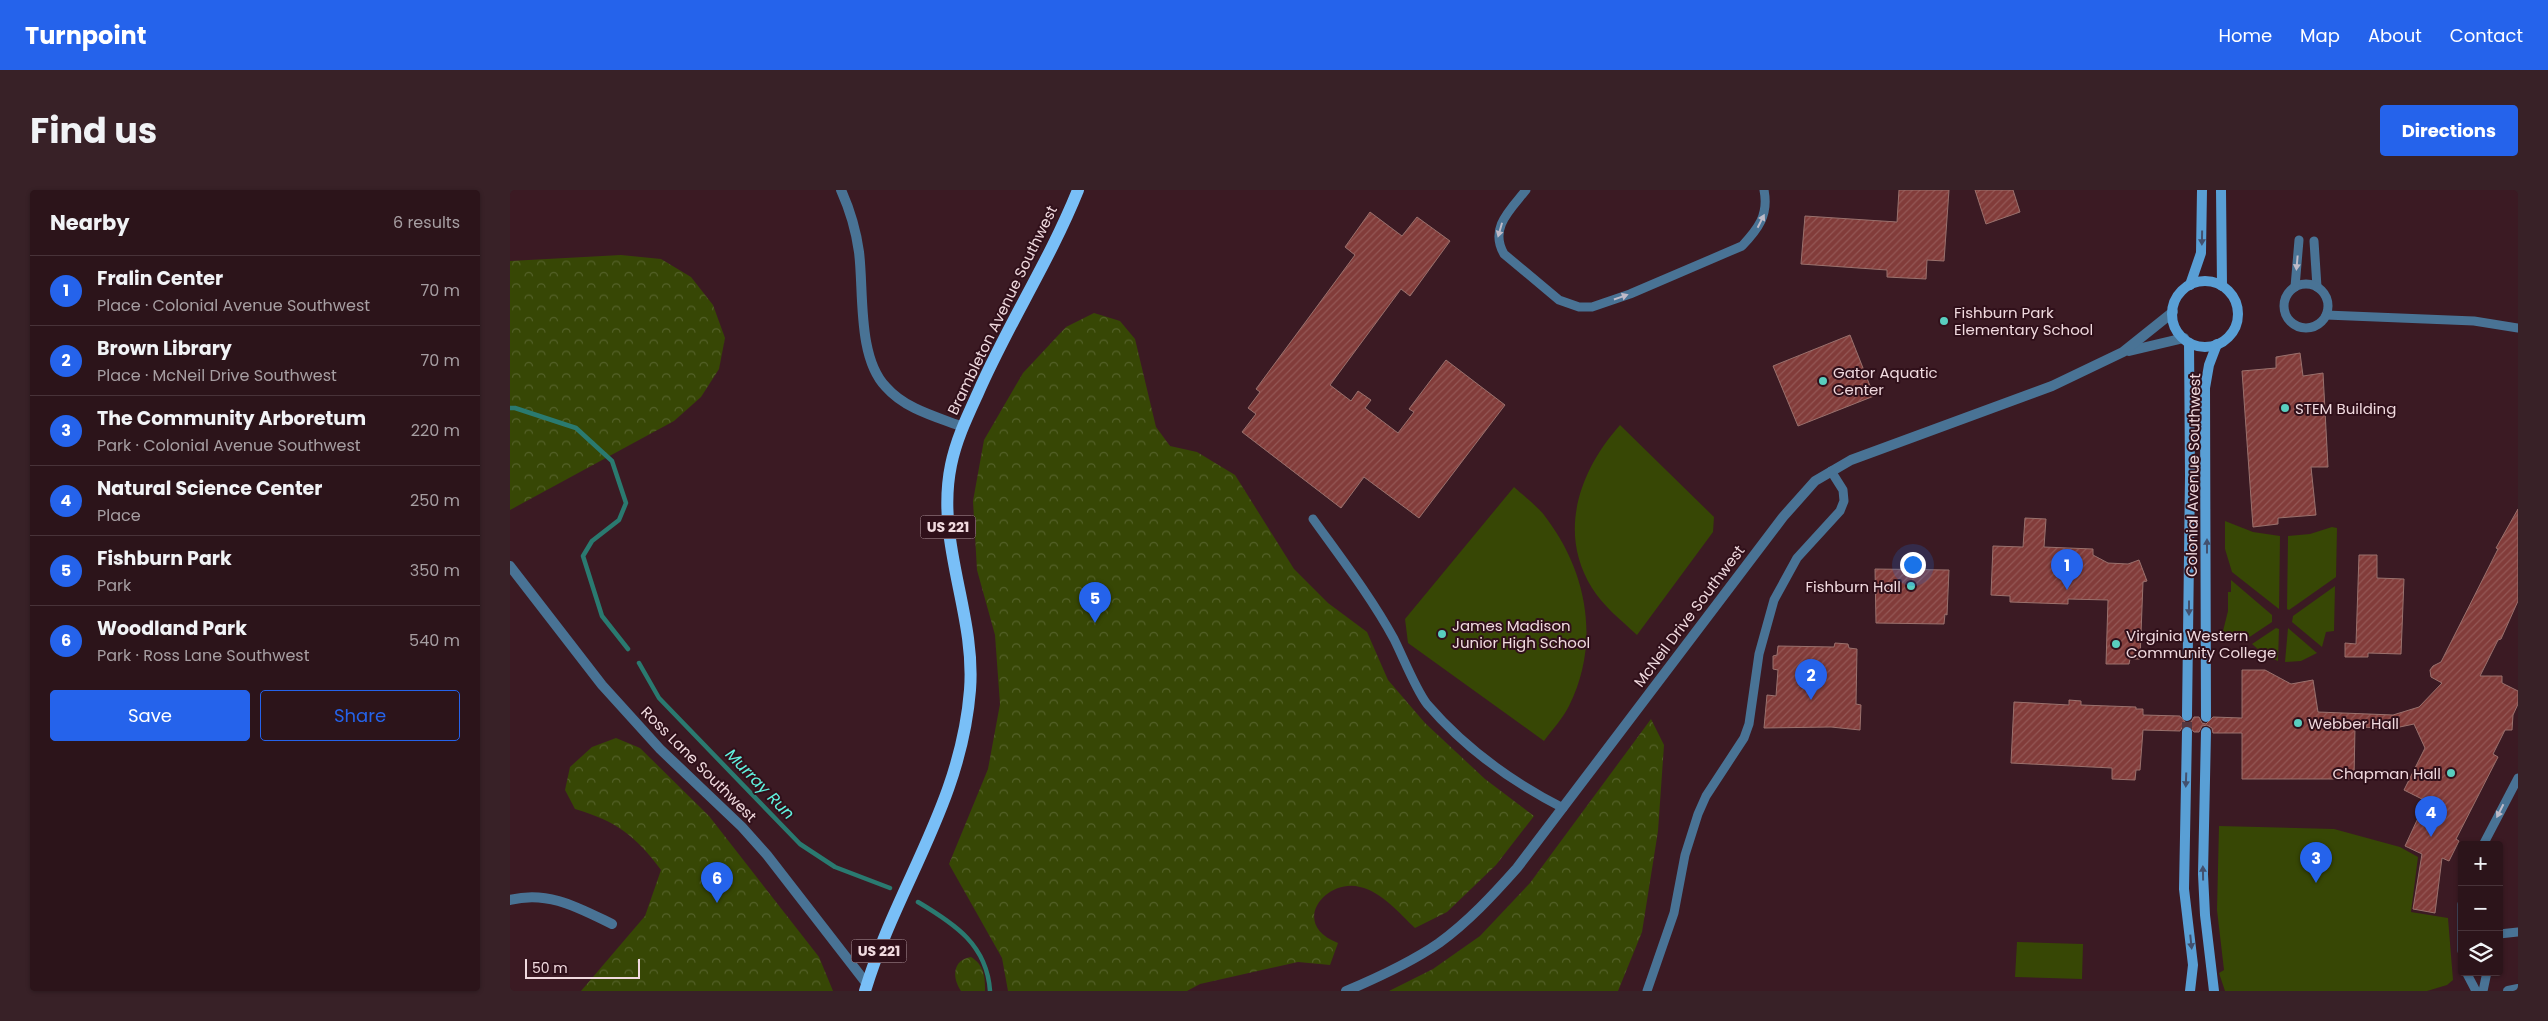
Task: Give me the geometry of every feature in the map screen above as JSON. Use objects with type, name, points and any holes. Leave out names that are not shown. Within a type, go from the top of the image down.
[{"type":"main road","name":"Brambleton Avenue Southwest","points":[[866,988],[896,912],[948,792],[961,754],[967,724],[970,654],[949,538],[946,510],[951,465],[963,427],[1000,344],[1054,244],[1078,190]]},
{"type":"main road","points":[[2173,312],[2177,297],[2190,285],[2202,253],[2202,190]]},
{"type":"main road","points":[[2190,285],[2205,281],[2222,286],[2221,190]]},
{"type":"main road","name":"Colonial Avenue Southwest","points":[[2206,717],[2205,388],[2209,365],[2217,344],[2228,337],[2235,328],[2238,318],[2238,307],[2233,296],[2222,286]]},
{"type":"main road","name":"Colonial Avenue Southwest","points":[[2173,312],[2175,327],[2187,340],[2190,476],[2187,716]]},
{"type":"main road","points":[[2187,340],[2199,346],[2217,344]]},
{"type":"main road","points":[[2187,732],[2184,889],[2193,965],[2190,991]]},
{"type":"main road","points":[[2206,732],[2203,874],[2205,915],[2214,991]]},
{"type":"street","points":[[841,190],[854,224],[869,354],[878,378],[887,389],[922,412],[963,427]]},
{"type":"street","name":"McNeil Drive Southwest","points":[[1346,991],[1388,972],[1438,944],[1468,919],[1516,868],[1783,517],[1809,487],[1831,471],[1851,460],[2052,386],[2123,352],[2173,312]]},
{"type":"street","name":"McNeil Drive Southwest","points":[[2123,352],[2187,340]]},
{"type":"street","name":"Ross Lane Southwest","points":[[510,566],[608,693],[660,748],[742,827],[767,855],[866,988]]},
{"type":"street","points":[[510,900],[535,896],[553,899],[568,903],[612,924]]},
{"type":"street","points":[[2508,991],[2518,989]]},
{"type":"lane","points":[[1526,190],[1504,219],[1497,236],[1498,244],[1504,254],[1559,300],[1579,307],[1592,306],[1630,294],[1742,246],[1755,232],[1764,217],[1766,204],[1764,190]]},
{"type":"lane","points":[[2295,287],[2299,240]]},
{"type":"lane","points":[[2314,241],[2317,287]]},
{"type":"lane","points":[[2306,284],[2317,287],[2325,294],[2326,315],[2318,326],[2305,329],[2295,326],[2286,318],[2283,306],[2287,294],[2295,287],[2306,284]]},
{"type":"lane","points":[[2326,315],[2474,321],[2518,328]]},
{"type":"lane","points":[[1647,991],[1674,913],[1685,855],[1698,814],[1706,796],[1744,738],[1749,724],[1759,654],[1774,600],[1797,558],[1840,511],[1844,501],[1843,490],[1831,471]]},
{"type":"lane","points":[[1313,519],[1356,579],[1393,638],[1426,702],[1502,772],[1529,791],[1562,808]]},
{"type":"lane","points":[[2485,841],[2518,778]]},
{"type":"lane","points":[[2503,939],[2515,932]]},
{"type":"lane","points":[[2467,976],[2471,986],[2476,991]]},
{"type":"lane","points":[[2483,991],[2487,976]]},
{"type":"green space","points":[[621,255],[661,259],[691,277],[713,305],[725,338],[719,369],[701,397],[674,421],[510,510],[510,261]]},
{"type":"green space","points":[[1094,313],[1120,321],[1135,339],[1156,427],[1170,446],[1197,452],[1235,475],[1294,569],[1328,603],[1367,632],[1388,680],[1425,723],[1485,779],[1534,816],[1496,865],[1447,912],[1415,928],[1376,893],[1360,887],[1348,886],[1336,889],[1325,895],[1318,904],[1314,914],[1316,925],[1323,934],[1338,943],[1330,965],[1298,962],[1200,984],[1187,991],[1008,991],[1002,958],[949,864],[988,769],[1000,704],[995,635],[977,570],[973,501],[984,440],[1023,373],[1066,327]]},
{"type":"green space","points":[[1620,425],[1714,517],[1713,532],[1637,635],[1596,595],[1582,567],[1576,545],[1575,524],[1578,502],[1584,482],[1606,443]]},
{"type":"green space","points":[[1514,487],[1540,510],[1561,540],[1580,586],[1585,610],[1584,658],[1579,682],[1567,710],[1544,741],[1408,643],[1405,619]]},
{"type":"green space","points":[[2225,521],[2253,532],[2280,536],[2279,609],[2232,572],[2225,549]]},
{"type":"green space","points":[[2332,527],[2337,528],[2336,577],[2289,610],[2287,609],[2288,536],[2310,534]]},
{"type":"green space","points":[[2231,580],[2272,615],[2272,622],[2248,638],[2245,636],[2222,635],[2228,611],[2228,592],[2231,592]]},
{"type":"green space","points":[[2335,586],[2334,631],[2326,632],[2322,647],[2292,622],[2293,616]]},
{"type":"green space","points":[[2276,628],[2279,629],[2278,661],[2266,656],[2252,644]]},
{"type":"green space","points":[[2288,628],[2317,653],[2301,661],[2285,662]]},
{"type":"green space","points":[[1651,719],[1664,745],[1658,831],[1642,932],[1618,991],[1389,991],[1433,969],[1480,936],[1530,883]]},
{"type":"green space","points":[[616,738],[640,748],[709,816],[819,957],[833,991],[581,991],[645,916],[661,870],[643,848],[624,831],[602,819],[575,809],[565,790],[570,767],[592,747]]},
{"type":"green space","points":[[2219,826],[2334,829],[2400,847],[2418,857],[2411,912],[2448,918],[2453,980],[2447,985],[2427,991],[2225,991],[2219,973],[2224,970],[2217,910]]},
{"type":"green space","points":[[2017,942],[2083,944],[2082,979],[2015,977]]},
{"type":"green space","points":[[971,957],[979,964],[983,971],[985,991],[961,991],[958,986],[955,975],[957,966],[960,962]]},
{"type":"building","points":[[1899,190],[1949,190],[1944,261],[1927,260],[1926,279],[1887,277],[1887,270],[1801,264],[1805,216],[1897,222]]},
{"type":"building","points":[[1975,190],[2013,190],[2020,212],[1986,224]]},
{"type":"building","points":[[1370,212],[1402,236],[1417,217],[1450,241],[1410,296],[1401,289],[1330,385],[1351,401],[1358,391],[1371,400],[1365,408],[1398,433],[1414,412],[1409,409],[1446,360],[1505,405],[1419,518],[1364,477],[1341,508],[1242,432],[1256,414],[1248,408],[1260,392],[1256,389],[1355,255],[1345,247]]},
{"type":"building","name":"Gator Aquatic Center","points":[[1850,335],[1874,396],[1798,426],[1773,366]]},
{"type":"building","name":"STEM Building","points":[[2300,353],[2303,376],[2323,373],[2328,467],[2311,467],[2316,515],[2278,518],[2278,524],[2253,527],[2242,371],[2276,368],[2276,357]]},
{"type":"building","points":[[2518,509],[2518,601],[2501,639],[2498,640],[2480,676],[2502,676],[2502,683],[2518,691],[2518,704],[2513,715],[2512,730],[2505,730],[2493,754],[2498,757],[2456,839],[2459,841],[2449,861],[2442,858],[2435,913],[2413,909],[2422,854],[2405,846],[2426,801],[2404,790],[2425,748],[2414,724],[2395,728],[2355,727],[2354,779],[2242,779],[2242,733],[2213,733],[2212,728],[2207,725],[2202,726],[2199,732],[2194,732],[2188,725],[2183,726],[2180,731],[2143,730],[2140,770],[2136,770],[2135,780],[2112,779],[2112,768],[2011,763],[2014,702],[2069,705],[2069,700],[2081,701],[2081,705],[2136,707],[2136,709],[2143,709],[2143,715],[2180,716],[2186,723],[2191,722],[2194,717],[2199,717],[2202,723],[2206,724],[2213,717],[2242,718],[2242,670],[2265,670],[2291,684],[2313,680],[2318,712],[2393,715],[2419,707],[2442,683],[2431,677],[2430,670],[2441,662],[2498,549],[2496,548]]},
{"type":"building","points":[[2025,518],[2046,519],[2044,547],[2093,549],[2093,555],[2108,563],[2128,564],[2139,560],[2147,581],[2143,582],[2140,659],[2130,659],[2129,664],[2106,664],[2108,600],[2068,599],[2068,604],[2010,602],[2010,596],[1991,595],[1993,546],[2023,547]]},
{"type":"building","points":[[2359,555],[2377,555],[2377,578],[2404,579],[2401,654],[2368,653],[2368,657],[2345,657],[2345,643],[2356,644]]},
{"type":"building","name":"Fishburn Hall","points":[[1875,569],[1949,570],[1947,615],[1945,614],[1944,624],[1876,623]]},
{"type":"building","points":[[1835,643],[1848,644],[1849,648],[1857,649],[1856,704],[1861,705],[1860,730],[1831,727],[1764,728],[1767,695],[1776,696],[1778,670],[1773,669],[1773,656],[1777,655],[1778,646],[1834,647]]},
{"type":"waterway","name":"Murray Run","points":[[510,408],[576,428],[612,461],[626,503],[619,520],[592,541],[583,556],[602,616],[628,649]]},
{"type":"waterway","name":"Murray Run","points":[[639,663],[659,698],[800,844],[835,867],[890,888]]},
{"type":"waterway","name":"Murray Run","points":[[918,902],[956,928],[976,948],[988,975],[990,991]]},
{"type":"tunnel","points":[[2187,716],[2187,732]]},
{"type":"place","name":"Fishburn Park Elementary School","points":[[1944,321]]},
{"type":"place","name":"Gator Aquatic Center","points":[[1823,381]]},
{"type":"place","name":"STEM Building","points":[[2285,408]]},
{"type":"place","name":"Fishburn Hall","points":[[1911,586]]},
{"type":"place","name":"Fralin Center","points":[[2067,590]]},
{"type":"place","name":"Fishburn Park","points":[[1095,623]]},
{"type":"place","name":"James Madison Junior High School","points":[[1442,634]]},
{"type":"place","name":"Virginia Western Community College","points":[[2116,644]]},
{"type":"place","name":"Brown Library","points":[[1811,700]]},
{"type":"place","name":"Webber Hall","points":[[2298,723]]},
{"type":"place","name":"Chapman Hall","points":[[2451,773]]},
{"type":"place","name":"Natural Science Center","points":[[2431,837]]},
{"type":"place","name":"The Community Arboretum","points":[[2316,883]]},
{"type":"place","name":"Woodland Park","points":[[717,903]]}]
